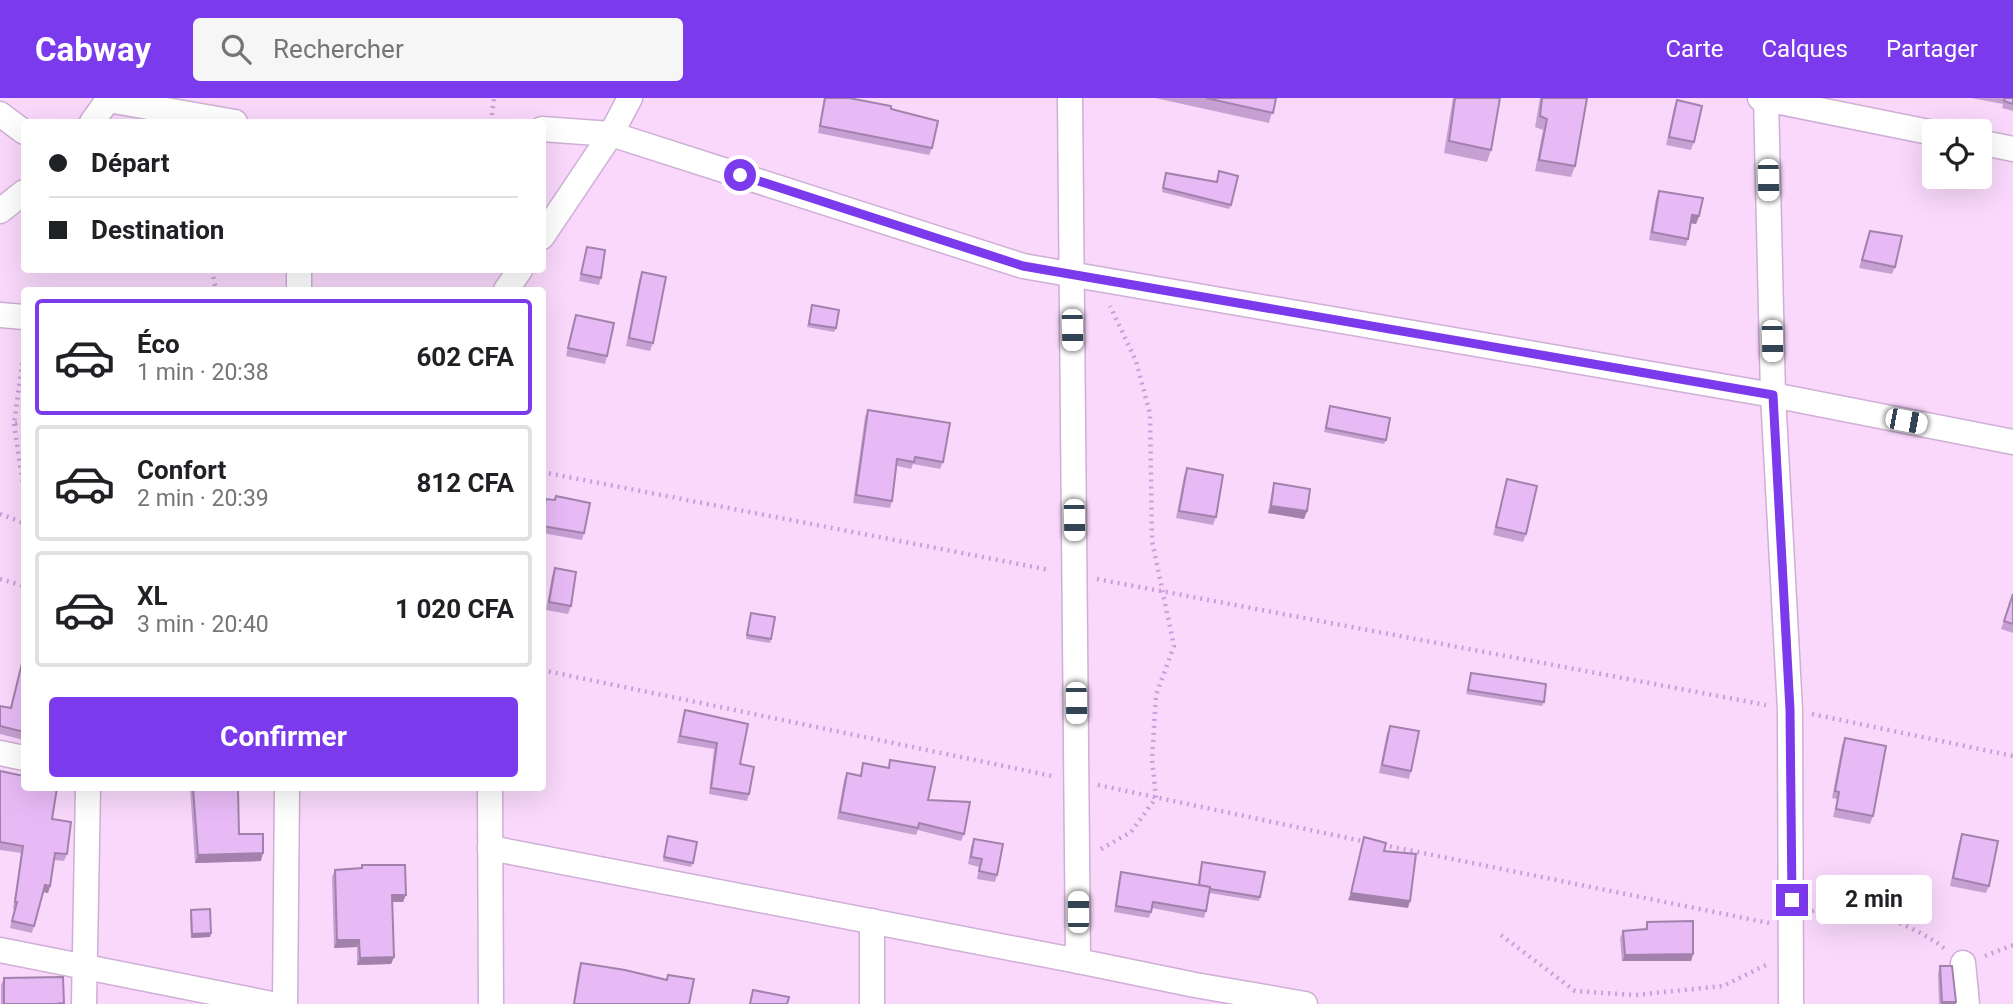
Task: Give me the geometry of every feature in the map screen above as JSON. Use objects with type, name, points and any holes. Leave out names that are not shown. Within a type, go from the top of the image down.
[{"type":"street","points":[[546,231],[611,134],[630,98]]},
{"type":"street","points":[[1070,98],[1078,961]]},
{"type":"street","points":[[1791,1004],[1790,710],[1773,395],[1764,98],[1922,131]]},
{"type":"street","points":[[94,119],[108,99],[218,119]]},
{"type":"street","points":[[0,114],[21,130]]},
{"type":"street","points":[[546,129],[611,134],[1023,266],[1773,395],[2013,442]]},
{"type":"street","points":[[1992,145],[2013,149]]},
{"type":"street","points":[[0,211],[21,194]]},
{"type":"street","points":[[0,315],[21,317]]},
{"type":"street","points":[[0,753],[21,757]]},
{"type":"street","points":[[85,1004],[88,791]]},
{"type":"street","points":[[285,1004],[286,791]]},
{"type":"street","points":[[490,791],[491,1004]]},
{"type":"street","points":[[490,848],[1078,961],[1195,995],[1305,1004]]},
{"type":"street","points":[[872,921],[872,1004]]},
{"type":"street","points":[[0,950],[272,1004]]},
{"type":"street","points":[[1963,963],[1967,1004]]},
{"type":"path","points":[[492,119],[494,98]]},
{"type":"path","points":[[1077,863],[1131,832],[1156,798],[1152,759],[1156,695],[1174,646],[1152,541],[1150,414],[1136,361],[1097,280]]},
{"type":"path","points":[[21,372],[14,424],[21,471]]},
{"type":"path","points":[[14,424],[21,422]]},
{"type":"path","points":[[546,473],[1790,710],[2013,756]]},
{"type":"path","points":[[0,514],[21,522]]},
{"type":"path","points":[[0,579],[21,585]]},
{"type":"path","points":[[546,671],[1578,887],[1792,928]]},
{"type":"path","points":[[1501,935],[1575,991],[1635,995],[1723,986],[1764,967],[1792,928],[1807,913],[1826,906],[1846,907],[1904,925],[1933,938],[1963,963],[2013,945]]},
{"type":"shaded area","points":[[0,98],[2013,98],[2013,1004],[0,1004]]},
{"type":"building","points":[[825,98],[849,98],[891,106],[891,109],[938,121],[932,148],[820,126]]},
{"type":"building","points":[[1206,98],[1276,98],[1273,113]]},
{"type":"building","points":[[1455,98],[1500,98],[1491,150],[1449,141]]},
{"type":"building","points":[[1542,98],[1587,98],[1575,166],[1539,160],[1547,119],[1540,116]]},
{"type":"building","points":[[2005,98],[2013,98],[2013,104],[2004,101]]},
{"type":"building","points":[[1677,100],[1702,106],[1694,142],[1669,137]]},
{"type":"building","points":[[1219,171],[1238,176],[1231,205],[1163,188],[1166,173],[1217,182]]},
{"type":"building","points":[[1659,191],[1703,198],[1699,216],[1692,215],[1688,239],[1652,232]]},
{"type":"building","points":[[1870,231],[1902,236],[1895,267],[1862,260]]},
{"type":"building","points":[[587,247],[605,250],[601,278],[581,274]]},
{"type":"building","points":[[642,272],[666,277],[653,343],[629,338]]},
{"type":"building","points":[[812,305],[839,310],[836,328],[809,324]]},
{"type":"building","points":[[576,315],[614,323],[607,356],[568,348]]},
{"type":"building","points":[[1330,406],[1390,418],[1386,440],[1326,428]]},
{"type":"building","points":[[868,410],[950,423],[943,462],[915,457],[914,462],[897,459],[892,501],[856,495]]},
{"type":"building","points":[[1187,468],[1223,475],[1216,517],[1179,511]]},
{"type":"building","points":[[1507,479],[1537,486],[1526,534],[1496,527]]},
{"type":"building","points":[[1274,483],[1310,489],[1307,511],[1271,506]]},
{"type":"building","points":[[556,496],[590,503],[584,533],[546,527],[546,499],[555,500]]},
{"type":"building","points":[[555,568],[576,572],[571,606],[549,602]]},
{"type":"building","points":[[2013,594],[2013,624],[2004,621]]},
{"type":"building","points":[[751,613],[775,617],[771,639],[747,635]]},
{"type":"building","points":[[21,667],[21,731],[0,726],[0,706],[11,708]]},
{"type":"building","points":[[1471,673],[1546,684],[1544,702],[1468,690]]},
{"type":"building","points":[[685,710],[748,724],[740,764],[754,767],[749,794],[711,788],[717,743],[680,736]]},
{"type":"building","points":[[1390,726],[1419,731],[1411,771],[1382,765]]},
{"type":"building","points":[[1845,738],[1886,746],[1873,816],[1836,809],[1839,792],[1835,791]]},
{"type":"building","points":[[890,760],[935,767],[928,800],[970,802],[964,834],[919,823],[918,828],[840,812],[847,773],[861,776],[863,763],[889,768]]},
{"type":"building","points":[[0,771],[21,775],[21,791],[57,791],[52,819],[71,822],[67,854],[55,853],[50,886],[45,885],[34,926],[12,921],[17,902],[23,846],[0,842]]},
{"type":"building","points":[[193,791],[238,791],[239,834],[263,834],[263,853],[198,855]]},
{"type":"building","points":[[1962,834],[1998,841],[1989,886],[1953,878]]},
{"type":"building","points":[[668,836],[697,842],[693,863],[664,857]]},
{"type":"building","points":[[1364,837],[1386,843],[1384,851],[1416,854],[1410,901],[1351,893]]},
{"type":"building","points":[[974,839],[1003,844],[997,875],[979,871],[982,859],[971,857]]},
{"type":"building","points":[[1202,862],[1265,872],[1260,897],[1199,885]]},
{"type":"building","points":[[362,865],[405,865],[406,895],[392,895],[394,957],[360,958],[359,940],[337,940],[335,870],[362,868]]},
{"type":"building","points":[[1121,872],[1210,887],[1206,911],[1153,902],[1151,912],[1116,906]]},
{"type":"building","points":[[210,909],[211,933],[192,934],[191,910]]},
{"type":"building","points":[[1693,921],[1693,954],[1625,955],[1623,931],[1647,929],[1647,922]]},
{"type":"building","points":[[581,963],[667,980],[668,975],[694,979],[689,1004],[574,1004]]},
{"type":"building","points":[[1940,966],[1952,966],[1956,1002],[1942,1002]]},
{"type":"building","points":[[63,977],[64,1003],[4,1004],[4,978]]},
{"type":"building","points":[[753,990],[789,997],[787,1004],[750,1004]]},
{"type":"route","points":[[740,175],[1023,266],[1773,395],[1790,710],[1792,900]]}]
